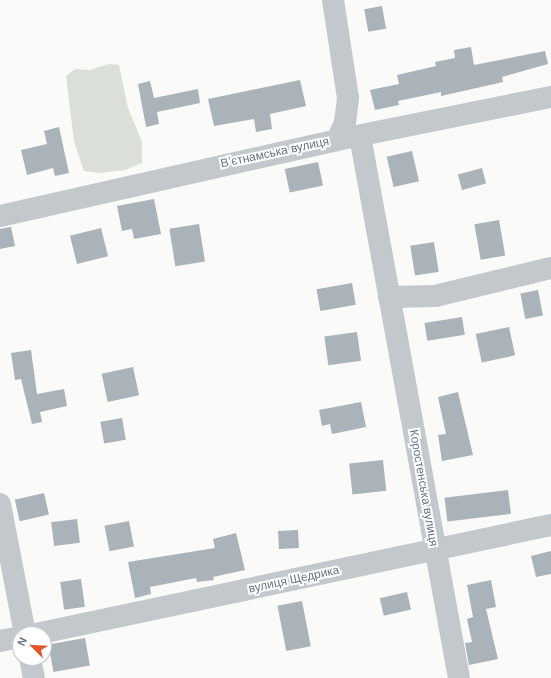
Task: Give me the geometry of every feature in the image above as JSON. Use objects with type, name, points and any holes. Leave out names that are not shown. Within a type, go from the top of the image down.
[{"type":"street","points":[[333,0],[348,98],[345,123],[336,140]]},
{"type":"street","name":"Вʼєтнамська вулиця","points":[[0,216],[336,140],[551,97]]},
{"type":"street","name":"Коростенська вулиця","points":[[360,136],[458,678]]},
{"type":"street","points":[[389,297],[435,296],[551,268]]},
{"type":"street","points":[[0,504],[23,626]]},
{"type":"street","name":"вулиця Щедрика","points":[[52,631],[551,525]]},
{"type":"street","points":[[0,641],[12,639]]},
{"type":"street","points":[[32,666],[34,678]]},
{"type":"shaded area","points":[[109,64],[119,65],[128,108],[142,142],[142,163],[125,170],[99,173],[84,171],[74,141],[66,76],[75,69],[89,70]]},
{"type":"building","points":[[382,6],[386,29],[368,32],[364,9]]},
{"type":"building","points":[[471,47],[474,65],[545,51],[548,64],[502,77],[503,82],[441,96],[441,92],[398,101],[399,105],[375,110],[370,90],[399,84],[397,75],[436,66],[435,62],[455,58],[454,50]]},
{"type":"building","points":[[300,80],[306,106],[270,114],[272,129],[256,132],[254,119],[214,126],[208,99]]},
{"type":"building","points":[[150,81],[154,98],[198,89],[200,103],[157,112],[159,124],[146,127],[138,84]]},
{"type":"building","points":[[59,127],[69,173],[55,176],[53,168],[27,175],[21,150],[47,144],[44,131]]},
{"type":"building","points":[[412,151],[419,181],[394,187],[387,157]]},
{"type":"building","points":[[318,162],[323,185],[290,193],[285,169]]},
{"type":"building","points":[[482,168],[486,183],[462,190],[458,174]]},
{"type":"building","points":[[154,199],[161,234],[134,239],[132,229],[122,231],[117,206]]},
{"type":"building","points":[[499,220],[505,255],[481,260],[474,224]]},
{"type":"building","points":[[199,224],[205,262],[175,266],[169,229]]},
{"type":"building","points":[[11,227],[15,246],[0,249],[0,229]]},
{"type":"building","points":[[101,228],[108,256],[77,264],[70,236]]},
{"type":"building","points":[[434,242],[439,272],[415,275],[410,246]]},
{"type":"building","points":[[352,283],[356,305],[320,311],[317,289]]},
{"type":"building","points":[[538,290],[543,316],[525,319],[520,293]]},
{"type":"building","points":[[462,317],[465,335],[427,341],[424,323]]},
{"type":"building","points":[[509,327],[515,355],[482,362],[476,334]]},
{"type":"building","points":[[357,332],[361,361],[328,365],[324,337]]},
{"type":"building","points":[[31,350],[37,394],[64,389],[67,406],[40,412],[42,422],[32,424],[21,379],[15,380],[11,353]]},
{"type":"building","points":[[133,367],[139,395],[108,402],[102,374]]},
{"type":"building","points":[[458,392],[473,455],[442,461],[438,435],[446,434],[438,397]]},
{"type":"building","points":[[361,402],[366,427],[332,434],[330,424],[322,426],[319,410]]},
{"type":"building","points":[[122,418],[126,440],[104,443],[100,422]]},
{"type":"building","points":[[383,460],[386,491],[352,494],[349,464]]},
{"type":"building","points":[[508,490],[511,514],[447,522],[444,498]]},
{"type":"building","points":[[44,493],[49,514],[20,521],[15,500]]},
{"type":"building","points":[[77,519],[80,543],[54,546],[51,522]]},
{"type":"building","points":[[129,521],[134,547],[109,551],[104,526]]},
{"type":"building","points":[[298,530],[299,548],[279,549],[278,531]]},
{"type":"building","points":[[236,533],[245,570],[213,577],[214,580],[197,582],[196,578],[150,587],[151,594],[135,598],[128,562],[215,548],[213,539]]},
{"type":"building","points":[[551,551],[551,574],[536,577],[531,556]]},
{"type":"building","points":[[81,579],[85,607],[64,610],[60,582]]},
{"type":"building","points":[[491,580],[496,607],[486,609],[498,659],[469,665],[465,643],[472,642],[467,619],[473,617],[467,585]]},
{"type":"building","points":[[407,592],[411,610],[384,616],[380,598]]},
{"type":"building","points":[[302,601],[311,646],[286,651],[277,606]]},
{"type":"building","points":[[85,638],[90,666],[53,672],[52,644]]}]
